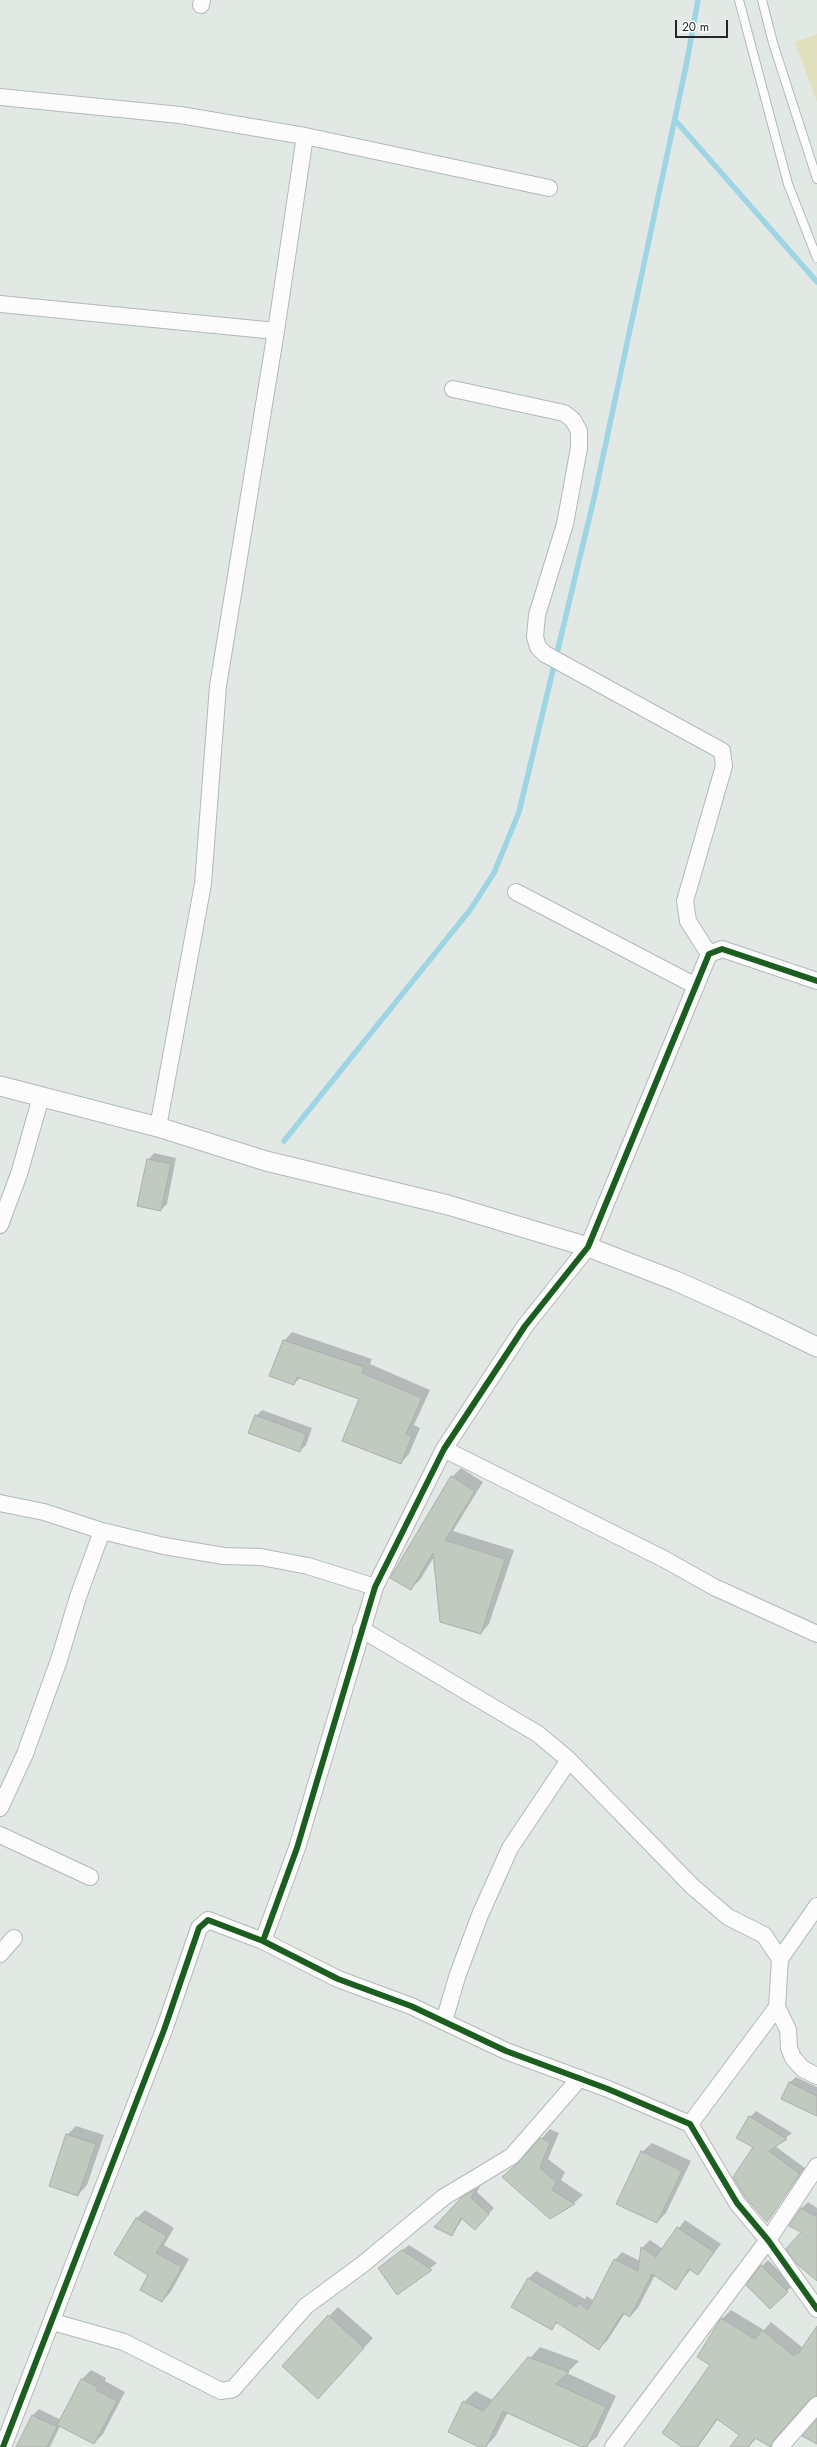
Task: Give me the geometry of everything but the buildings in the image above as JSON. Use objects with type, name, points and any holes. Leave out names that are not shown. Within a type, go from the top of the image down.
[{"type":"street","points":[[0,97],[180,116],[305,136],[549,188]]},
{"type":"street","points":[[158,1127],[203,884],[218,686],[276,331],[305,136]]},
{"type":"street","points":[[0,304],[276,331]]},
{"type":"street","points":[[453,389],[564,413],[573,420],[579,431],[579,448],[565,524],[537,615],[535,637],[538,647],[545,654],[722,751],[724,766],[685,901],[688,921],[709,954]]},
{"type":"street","points":[[516,892],[696,986]]},
{"type":"street","points":[[263,1941],[297,1848],[361,1629],[375,1587],[444,1449],[525,1326],[588,1248],[709,954],[722,949],[817,981]]},
{"type":"street","points":[[0,1086],[158,1127],[266,1162],[448,1206],[588,1248],[676,1281],[745,1312],[817,1348]]},
{"type":"street","points":[[0,1225],[19,1174],[40,1097]]},
{"type":"street","points":[[444,1449],[664,1559],[714,1587],[817,1634]]},
{"type":"street","points":[[0,1503],[44,1512],[102,1530],[164,1546],[224,1556],[260,1557],[301,1565],[375,1587]]},
{"type":"street","points":[[0,1808],[25,1754],[60,1660],[78,1597],[102,1530]]},
{"type":"street","points":[[361,1629],[538,1734],[569,1760],[693,1887],[728,1917],[764,1935],[780,1959]]},
{"type":"street","points":[[444,2021],[458,1974],[480,1915],[510,1848],[569,1760]]},
{"type":"street","points":[[0,1834],[90,1877]]},
{"type":"street","points":[[817,1906],[780,1959],[777,2007],[788,2030],[789,2048],[793,2058],[803,2069],[817,2076]]},
{"type":"street","points":[[4,2447],[164,2030],[199,1928],[204,1922],[214,1921],[263,1941],[338,1979],[411,2006],[506,2051],[580,2078],[690,2124],[737,2203],[768,2240],[817,2309]]},
{"type":"street","points":[[0,1954],[14,1938]]},
{"type":"street","points":[[690,2124],[777,2007]]},
{"type":"street","points":[[53,2322],[124,2342],[221,2391],[233,2389],[306,2306],[363,2264],[444,2196],[512,2156],[580,2078]]},
{"type":"street","points":[[613,2447],[768,2240],[817,2166]]},
{"type":"street","points":[[780,2447],[817,2405]]},
{"type":"lane","points":[[739,0],[788,184],[817,258]]},
{"type":"lane","points":[[762,0],[773,43],[817,179]]},
{"type":"green space","points":[[817,34],[817,102],[795,42]]},
{"type":"waterway","points":[[284,1141],[470,910],[494,873],[519,812],[595,494],[686,66],[698,0]]},
{"type":"waterway","points":[[675,120],[817,282]]},
{"type":"cycle path","points":[[263,1941],[297,1848],[375,1587],[444,1449],[525,1326],[588,1247],[709,954],[722,949],[817,981]]},
{"type":"cycle path","points":[[3,2447],[164,2030],[199,1928],[208,1920],[263,1941],[338,1979],[411,2006],[506,2051],[608,2089],[690,2124],[737,2203],[768,2240],[817,2309]]}]
